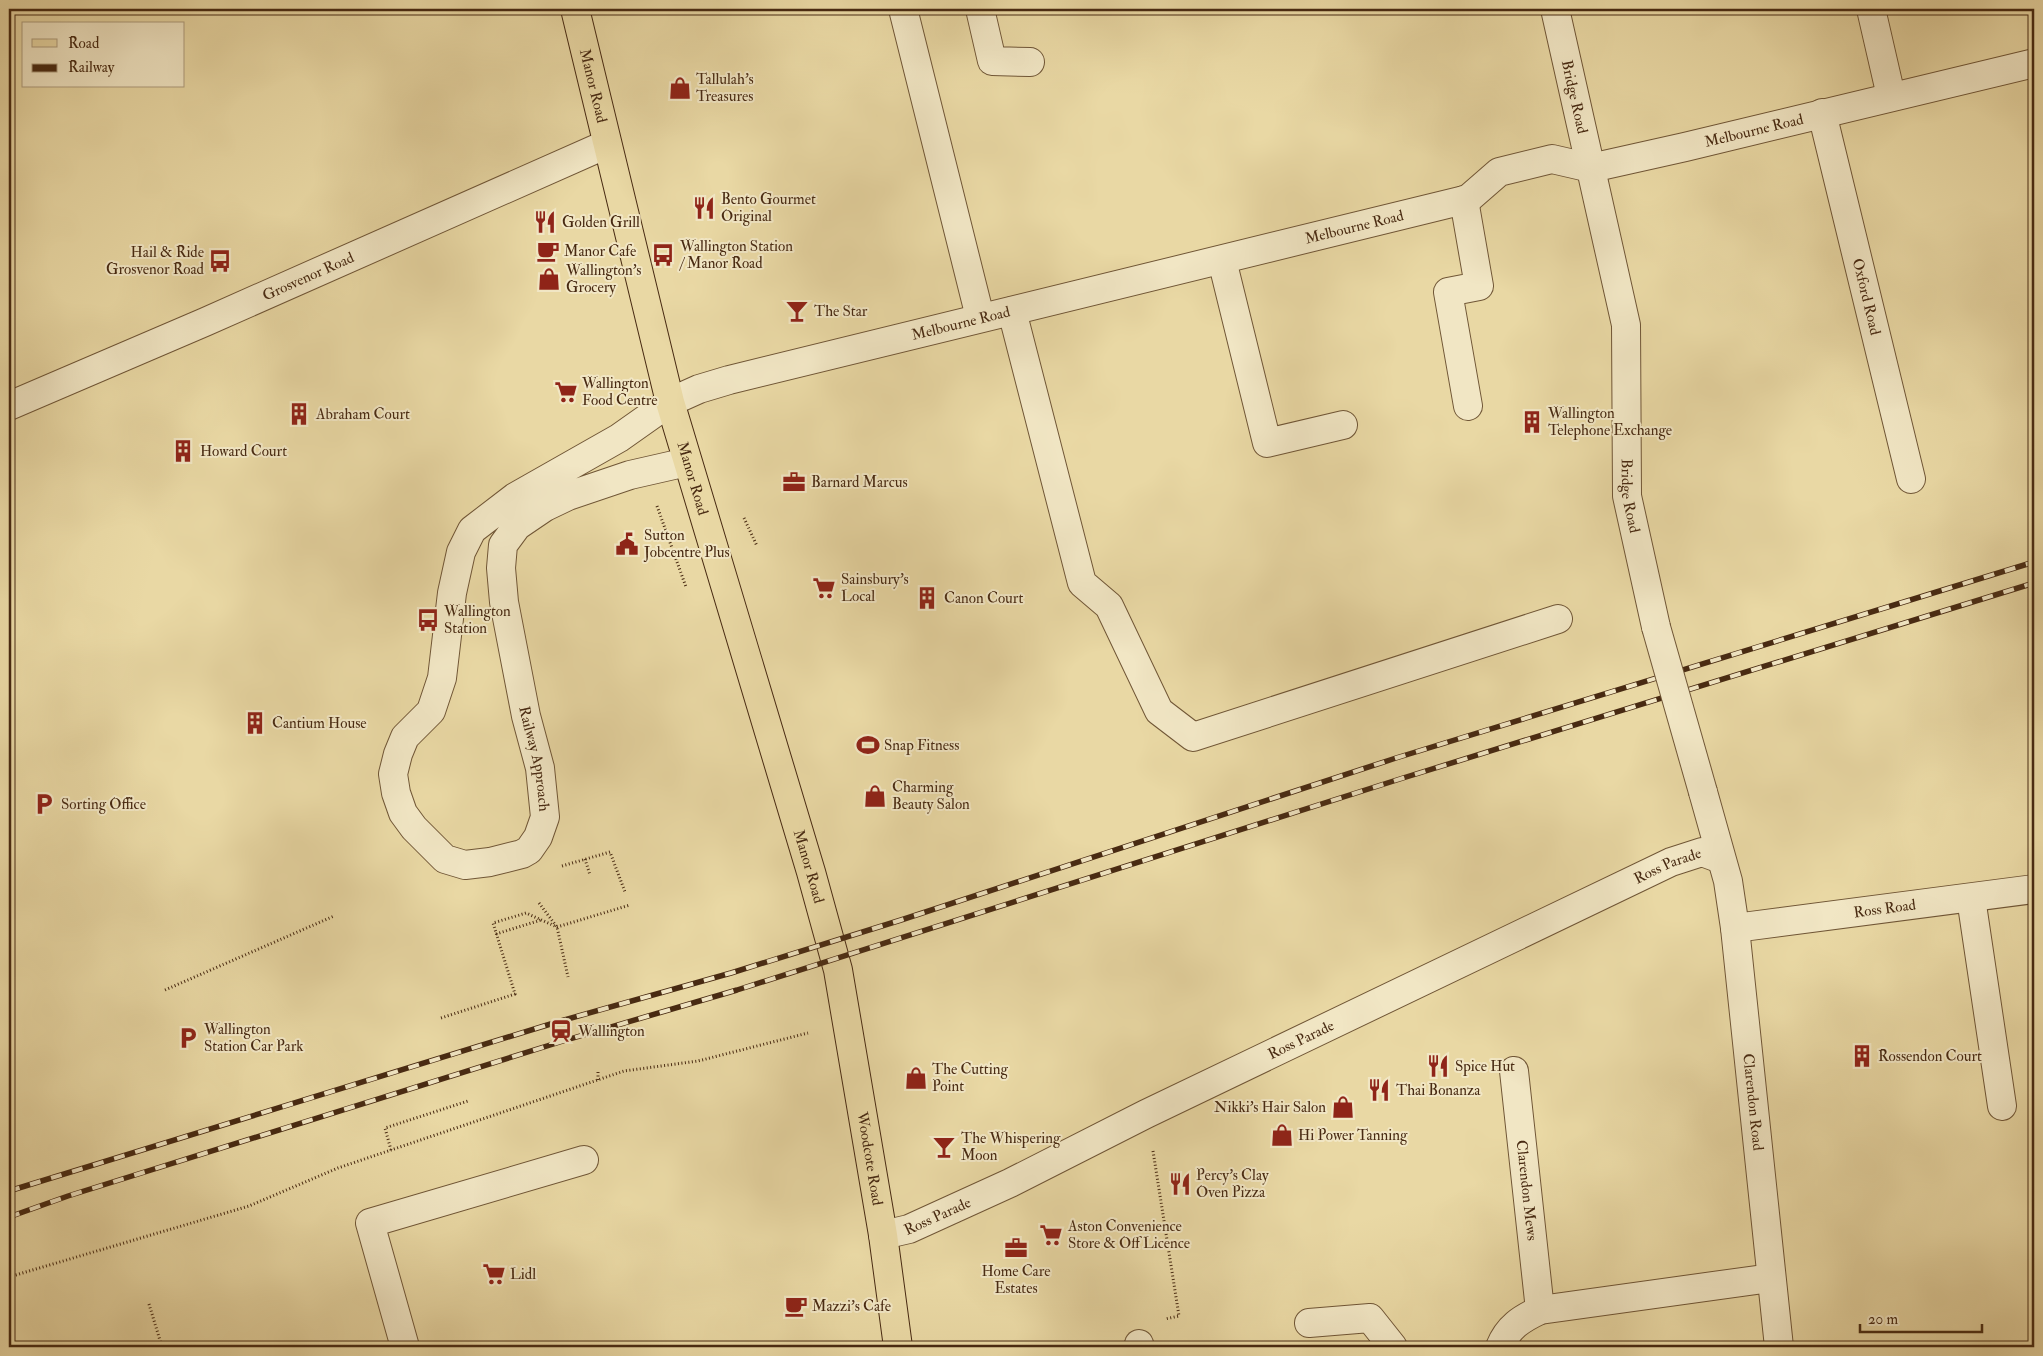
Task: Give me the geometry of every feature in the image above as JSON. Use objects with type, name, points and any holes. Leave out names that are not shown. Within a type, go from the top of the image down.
[{"type":"main road","name":"Manor Road","points":[[575,9],[670,402],[812,872],[838,970]]},
{"type":"main road","name":"Woodcote Road","points":[[838,970],[883,1235],[898,1347]]},
{"type":"street","points":[[903,9],[980,317]]},
{"type":"street","points":[[980,9],[992,62],[1030,62]]},
{"type":"street","name":"Bridge Road","points":[[1555,9],[1591,168],[1601,222],[1626,325],[1627,496],[1656,627],[1722,859]]},
{"type":"street","points":[[1871,9],[1891,96]]},
{"type":"street","name":"Melbourne Road","points":[[670,402],[729,380],[980,317],[1466,200],[1500,172],[1552,159],[1591,168],[2034,63]]},
{"type":"street","name":"Oxford Road","points":[[1822,113],[1912,479]]},
{"type":"street","name":"Grosvenor Road","points":[[9,406],[205,322],[607,144]]},
{"type":"street","points":[[1466,200],[1479,286],[1448,292],[1468,406]]},
{"type":"street","points":[[1222,260],[1267,442],[1343,425]]},
{"type":"street","points":[[1012,310],[1082,583],[1109,606],[1159,711],[1193,736],[1558,620]]},
{"type":"street","name":"Railway Approach","points":[[670,402],[619,438],[514,497],[472,530],[464,545],[452,593],[442,678],[431,711],[405,737],[393,774],[396,793],[403,813],[414,828],[446,859],[465,865],[490,862],[522,854],[529,850],[538,837],[545,817],[540,768],[526,716],[504,602],[501,568],[503,545],[517,526],[545,507],[568,496],[630,475],[688,462]]},
{"type":"street","name":"Ross Parade","points":[[883,1235],[909,1229],[1010,1183],[1146,1114],[1671,862],[1702,852],[1722,859]]},
{"type":"street","name":"Clarendon Road","points":[[1722,859],[1728,881],[1736,928],[1779,1347]]},
{"type":"street","name":"Ross Road","points":[[1736,928],[2034,890]]},
{"type":"street","points":[[1971,898],[2002,1106]]},
{"type":"street","name":"Clarendon Mews","points":[[1514,1071],[1540,1310]]},
{"type":"street","points":[[405,1347],[370,1223],[584,1160]]},
{"type":"street","points":[[1500,1347],[1512,1326],[1540,1310],[1771,1278]]},
{"type":"street","points":[[1309,1323],[1370,1318],[1393,1347]]},
{"type":"path","points":[[679,569],[683,581]]},
{"type":"path","points":[[558,868],[610,852],[625,892]]},
{"type":"path","points":[[585,859],[590,875]]},
{"type":"path","points":[[539,902],[557,927],[568,977]]},
{"type":"path","points":[[441,1018],[514,994],[493,923],[526,913],[557,927],[630,905]]},
{"type":"path","points":[[165,990],[334,916]]},
{"type":"path","points":[[496,934],[541,920]]},
{"type":"path","points":[[9,1277],[249,1206],[338,1168],[624,1071],[698,1061],[808,1032]]},
{"type":"path","points":[[598,1072],[598,1080]]},
{"type":"path","points":[[391,1150],[385,1128],[468,1101]]},
{"type":"path","points":[[1146,1114],[1179,1316],[1161,1320]]},
{"type":"path","points":[[149,1304],[162,1347]]},
{"type":"railway","points":[[9,1191],[557,1022],[731,973],[901,920],[1396,758],[2034,562]]},
{"type":"railway","points":[[9,1217],[68,1196],[563,1041],[737,990],[1403,778],[2034,583]]},
{"type":"place","name":"Tallulah's Treasures","points":[[680,88]]},
{"type":"place","name":"Bento Gourmet Original","points":[[704,208]]},
{"type":"place","name":"Golden Grill","points":[[545,222]]},
{"type":"place","name":"Manor Cafe","points":[[548,251]]},
{"type":"place","name":"Wallington Station / Manor Road","points":[[663,255]]},
{"type":"place","name":"Hail & Ride Grosvenor Road","points":[[220,261]]},
{"type":"place","name":"Wallington's Grocery","points":[[549,279]]},
{"type":"place","name":"The Star","points":[[797,311]]},
{"type":"place","name":"Wallington Food Centre","points":[[566,392]]},
{"type":"place","name":"Abraham Court","points":[[299,414]]},
{"type":"place","name":"Wallington Telephone Exchange","points":[[1532,422]]},
{"type":"place","name":"Howard Court","points":[[183,451]]},
{"type":"place","name":"Barnard Marcus","points":[[794,482]]},
{"type":"place","name":"Sutton Jobcentre Plus","points":[[627,544]]},
{"type":"place","name":"Sainsbury's Local","points":[[824,588]]},
{"type":"place","name":"Canon Court","points":[[927,598]]},
{"type":"place","name":"Wallington Station","points":[[428,620]]},
{"type":"place","name":"Cantium House","points":[[255,723]]},
{"type":"place","name":"Snap Fitness","points":[[868,745]]},
{"type":"place","name":"Charming Beauty Salon","points":[[875,796]]},
{"type":"place","name":"Sorting Office","points":[[44,804]]},
{"type":"place","name":"Wallington","points":[[561,1031]]},
{"type":"place","name":"Wallington Station Car Park","points":[[188,1038]]},
{"type":"place","name":"Rossendon Court","points":[[1862,1056]]},
{"type":"place","name":"Spice Hut","points":[[1438,1066]]},
{"type":"place","name":"The Cutting Point","points":[[916,1078]]},
{"type":"place","name":"Thai Bonanza","points":[[1379,1090]]},
{"type":"place","name":"Nikki's Hair Salon","points":[[1343,1107]]},
{"type":"place","name":"Hi Power Tanning","points":[[1282,1135]]},
{"type":"place","name":"The Whispering Moon","points":[[944,1147]]},
{"type":"place","name":"Percy's Clay Oven Pizza","points":[[1180,1184]]},
{"type":"place","name":"Aston Convenience Store & Off Licence","points":[[1051,1235]]},
{"type":"place","name":"Home Care Estates","points":[[1016,1248]]},
{"type":"place","name":"Lidl","points":[[494,1274]]},
{"type":"place","name":"Mazzi's Cafe","points":[[796,1306]]}]
